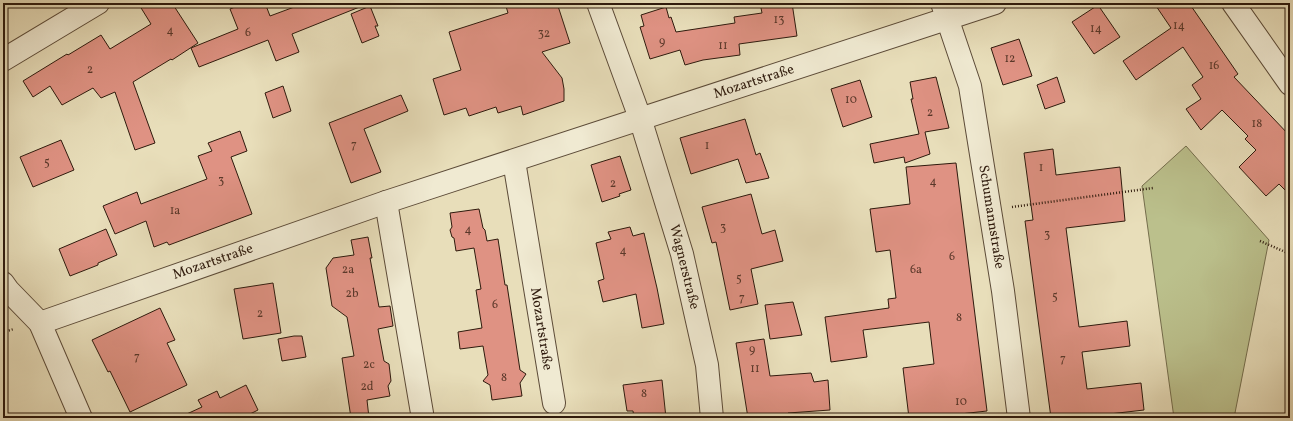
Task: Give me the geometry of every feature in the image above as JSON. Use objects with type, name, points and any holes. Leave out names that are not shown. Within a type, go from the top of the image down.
[{"type":"street","points":[[3,60],[98,3]]},
{"type":"street","name":"Wagnerstraße","points":[[598,3],[640,118],[682,254],[707,365],[712,418]]},
{"type":"street","name":"Mozartstraße","points":[[40,323],[386,202],[514,161],[640,118],[945,11],[995,3]]},
{"type":"street","points":[[1233,3],[1290,84]]},
{"type":"street","name":"Schumannstraße","points":[[945,11],[970,86],[1003,291],[1019,418]]},
{"type":"street","name":"Mozartstraße","points":[[514,161],[554,403]]},
{"type":"street","points":[[386,202],[422,413]]},
{"type":"street","points":[[3,283],[40,323],[81,418]]},
{"type":"path","points":[[990,210],[1152,188]]},
{"type":"path","points":[[1260,241],[1290,254]]},
{"type":"green space","points":[[1186,146],[1269,240],[1234,418],[1174,418],[1142,186]]},
{"type":"building","points":[[138,3],[172,3],[198,43],[172,60],[171,59],[133,82],[155,143],[135,150],[115,92],[101,98],[93,88],[62,105],[50,86],[33,97],[23,81],[101,35],[110,49],[151,24]]},
{"type":"building","points":[[245,3],[265,3],[270,16],[305,3],[367,4],[292,34],[299,52],[276,61],[268,40],[199,67],[191,48],[238,29],[230,9]]},
{"type":"building","points":[[505,3],[557,3],[570,43],[542,52],[562,78],[564,101],[523,115],[521,106],[498,113],[496,107],[469,116],[466,108],[444,115],[433,79],[461,70],[449,32],[508,13]]},
{"type":"building","points":[[760,3],[792,3],[797,36],[739,44],[740,55],[703,60],[685,65],[680,50],[650,59],[640,27],[644,26],[641,15],[666,7],[669,18],[671,17],[676,32],[735,23],[734,17],[762,13]]},
{"type":"building","points":[[1154,3],[1189,3],[1238,74],[1234,77],[1290,136],[1290,195],[1279,184],[1266,196],[1239,167],[1256,150],[1245,139],[1248,136],[1222,110],[1201,130],[1186,109],[1201,99],[1192,85],[1203,77],[1183,47],[1136,80],[1123,61],[1171,28]]},
{"type":"building","points":[[1098,5],[1120,37],[1094,54],[1072,22]]},
{"type":"building","points":[[370,6],[378,26],[375,26],[379,36],[362,43],[351,14]]},
{"type":"building","points":[[1019,39],[1032,76],[1003,85],[991,48]]},
{"type":"building","points":[[936,77],[949,128],[925,132],[930,154],[905,163],[904,157],[874,163],[870,144],[919,134],[911,99],[913,99],[910,82]]},
{"type":"building","points":[[1057,77],[1065,102],[1045,109],[1037,85]]},
{"type":"building","points":[[860,80],[872,117],[843,127],[831,89]]},
{"type":"building","points":[[283,86],[291,111],[273,118],[265,93]]},
{"type":"building","points":[[401,95],[408,111],[364,129],[381,172],[351,183],[329,123]]},
{"type":"building","points":[[745,119],[756,155],[760,153],[769,178],[746,183],[738,159],[691,174],[680,138]]},
{"type":"building","points":[[240,131],[247,151],[231,157],[252,214],[169,245],[167,242],[154,247],[146,221],[115,234],[103,206],[137,192],[141,204],[207,179],[198,156],[212,151],[208,143]]},
{"type":"building","points":[[61,140],[74,170],[33,187],[20,157]]},
{"type":"building","points":[[1053,149],[1056,175],[1120,167],[1125,221],[1066,228],[1079,327],[1127,321],[1130,346],[1082,352],[1087,389],[1141,383],[1144,410],[1092,416],[1092,418],[1051,418],[1025,221],[1033,220],[1024,153]]},
{"type":"building","points":[[620,156],[631,190],[619,194],[620,196],[602,202],[591,165]]},
{"type":"building","points":[[956,163],[987,411],[924,418],[909,418],[903,368],[934,364],[929,322],[863,330],[867,357],[831,362],[825,317],[889,308],[888,299],[896,298],[890,250],[876,252],[870,209],[910,204],[906,167]]},
{"type":"building","points":[[751,194],[762,234],[775,230],[783,261],[751,269],[758,304],[730,310],[716,242],[712,243],[702,207]]},
{"type":"building","points":[[479,209],[487,241],[498,239],[505,285],[507,285],[520,370],[526,374],[520,383],[522,396],[492,400],[490,385],[483,381],[488,375],[483,346],[460,349],[458,332],[482,328],[476,290],[481,289],[474,248],[456,251],[454,238],[452,237],[450,230],[452,227],[450,213]]},
{"type":"building","points":[[630,227],[633,236],[644,233],[664,324],[642,328],[636,294],[603,302],[598,281],[604,279],[596,243],[611,239],[608,232]]},
{"type":"building","points":[[106,229],[117,255],[98,263],[98,265],[70,276],[59,249]]},
{"type":"building","points":[[368,237],[372,258],[370,258],[379,307],[390,306],[393,326],[378,329],[384,361],[389,364],[391,381],[388,386],[390,396],[367,400],[369,418],[351,418],[342,358],[354,356],[347,317],[332,306],[326,268],[333,258],[354,255],[351,240]]},
{"type":"building","points":[[273,283],[281,333],[243,339],[234,289]]},
{"type":"building","points":[[793,302],[802,335],[770,339],[765,305]]},
{"type":"building","points":[[160,308],[175,340],[167,343],[187,385],[130,412],[110,371],[108,372],[92,340]]},
{"type":"building","points":[[302,336],[306,357],[282,361],[278,339]]},
{"type":"building","points":[[764,339],[770,376],[811,373],[814,382],[828,380],[830,410],[788,413],[788,418],[748,418],[736,343]]},
{"type":"building","points":[[662,380],[666,418],[634,418],[633,411],[627,411],[623,385]]},
{"type":"building","points":[[246,385],[258,410],[242,418],[178,418],[202,407],[198,400],[217,391],[220,398]]}]
